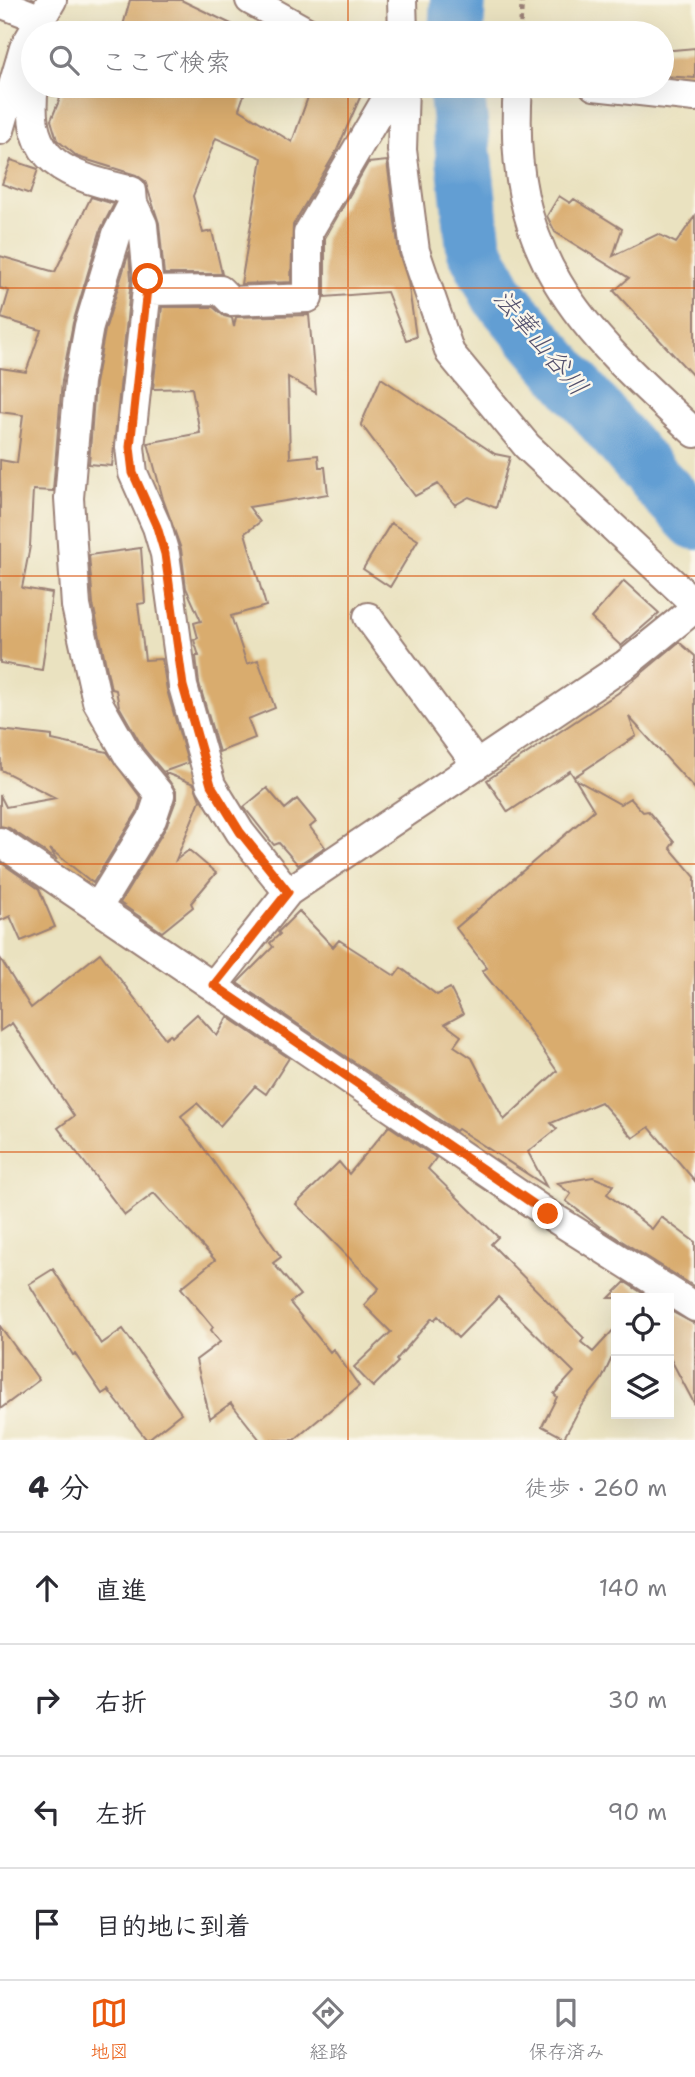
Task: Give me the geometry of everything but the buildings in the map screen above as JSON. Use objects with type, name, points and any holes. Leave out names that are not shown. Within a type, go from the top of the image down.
[{"type":"street","points":[[250,0],[288,21]]},
{"type":"street","points":[[402,0],[403,21]]},
{"type":"street","points":[[0,3],[37,21]]},
{"type":"street","points":[[0,130],[21,58]]},
{"type":"street","points":[[674,95],[695,97]]},
{"type":"street","points":[[32,98],[31,109],[36,138],[59,167],[132,191],[133,203],[143,225],[146,290],[130,447],[133,473],[157,527],[165,554],[183,686],[211,785],[240,832],[288,892]]},
{"type":"street","points":[[146,290],[220,290],[231,301],[308,298],[308,233],[387,98]]},
{"type":"street","points":[[214,985],[288,892],[626,664],[695,606],[527,446],[450,353],[415,251],[402,150],[404,98]]},
{"type":"street","points":[[517,98],[515,130],[518,179],[530,227],[552,274],[590,332],[695,433]]},
{"type":"street","points":[[98,907],[152,819],[160,795],[129,757],[97,701],[76,606],[69,498],[79,382],[89,326],[113,246],[133,203]]},
{"type":"street","points":[[368,617],[476,764]]},
{"type":"street","points":[[0,842],[548,1214],[695,1307]]},
{"type":"path","points":[[521,21],[522,0]]},
{"type":"waterway","name":"法華山谷川","points":[[457,21],[458,0]]},
{"type":"waterway","name":"法華山谷川","points":[[457,98],[474,248],[499,296],[653,478],[695,522]]},
{"type":"route","points":[[148,279],[130,447],[133,473],[157,527],[165,554],[183,686],[206,758],[211,785],[240,832],[288,892],[214,985],[548,1214]]}]
